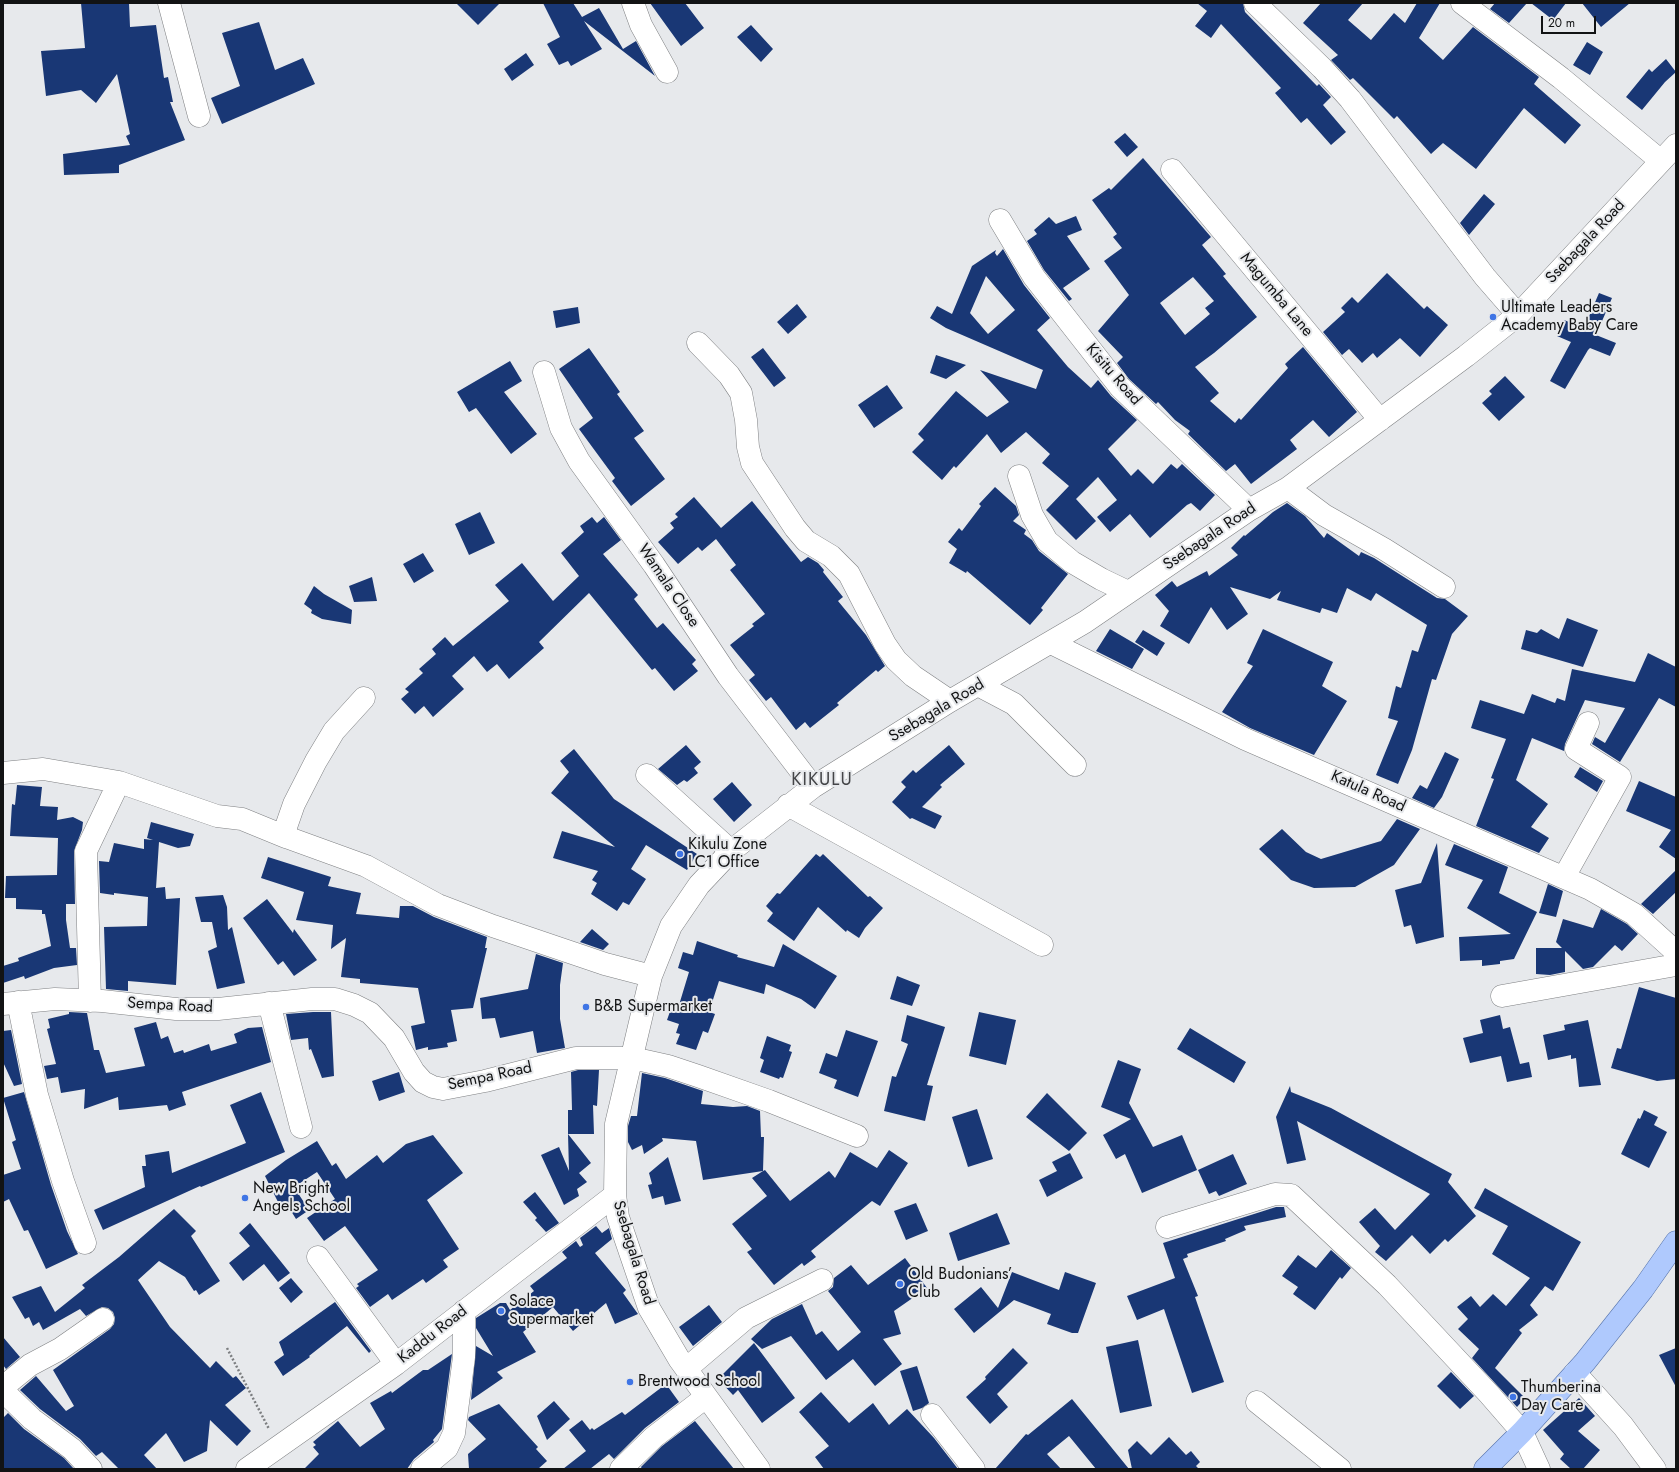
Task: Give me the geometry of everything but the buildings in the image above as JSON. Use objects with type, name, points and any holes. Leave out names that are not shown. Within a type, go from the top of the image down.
[{"type":"main road","points":[[1485,1469],[1522,1432],[1575,1373],[1643,1289],[1676,1242]]},
{"type":"street","points":[[169,3],[199,116]]},
{"type":"street","points":[[633,3],[641,25],[667,72]]},
{"type":"street","points":[[1255,3],[1322,68],[1350,99],[1476,265],[1518,315]]},
{"type":"street","points":[[1462,3],[1561,78],[1661,161]]},
{"type":"street","name":"Ssebagala Road","points":[[759,1469],[686,1369],[649,1308],[618,1217],[615,1194],[616,1124],[651,976],[671,926],[699,885],[731,851],[813,787],[950,701],[1051,643],[1248,510],[1288,488],[1380,420],[1518,315],[1676,145]]},
{"type":"street","name":"Magumba Lane","points":[[1172,170],[1380,420]]},
{"type":"street","name":"Kisitu Road","points":[[1000,220],[1034,277],[1120,387],[1248,510]]},
{"type":"street","points":[[698,343],[729,376],[741,393],[746,420],[748,447],[752,463],[795,528],[806,541],[830,556],[849,574],[885,644],[896,660],[913,676],[950,701]]},
{"type":"street","name":"Wamala Close","points":[[544,372],[561,428],[579,461],[646,553],[728,676],[813,787]]},
{"type":"street","points":[[1019,476],[1032,515],[1047,540],[1072,562],[1101,579],[1128,592]]},
{"type":"street","points":[[1288,488],[1324,515],[1384,549],[1444,587]]},
{"type":"street","name":"Katula Road","points":[[1051,643],[1245,738],[1590,888],[1634,914],[1676,952]]},
{"type":"street","points":[[978,685],[1014,704],[1075,765]]},
{"type":"street","points":[[286,837],[286,827],[294,804],[316,761],[334,731],[364,698]]},
{"type":"street","points":[[1564,877],[1620,777],[1576,749],[1588,723]]},
{"type":"street","points":[[3,773],[43,769],[119,782],[217,816],[242,819],[286,837],[366,866],[438,905],[493,926],[605,964],[651,976]]},
{"type":"street","points":[[647,775],[731,851]]},
{"type":"street","points":[[90,1001],[86,851],[119,782]]},
{"type":"street","points":[[788,806],[1042,945]]},
{"type":"street","points":[[1502,996],[1676,965]]},
{"type":"street","name":"Sempa Road","points":[[11,1003],[55,999],[176,1009],[218,1009],[312,999],[334,999],[354,1005],[370,1014],[394,1038],[414,1072],[423,1082],[433,1087],[443,1088],[485,1081],[576,1058],[632,1058],[668,1066],[698,1076],[769,1101],[857,1136]]},
{"type":"street","points":[[11,1003],[63,1181],[85,1243]]},
{"type":"street","points":[[269,1003],[301,1127]]},
{"type":"street","name":"Kaddu Road","points":[[247,1469],[396,1364],[615,1194]]},
{"type":"street","points":[[1167,1227],[1274,1194],[1292,1195],[1387,1285],[1484,1388],[1522,1432],[1539,1469]]},
{"type":"street","points":[[318,1256],[396,1364]]},
{"type":"street","points":[[686,1369],[746,1318],[822,1280]]},
{"type":"street","points":[[422,1469],[447,1448],[454,1433],[464,1357],[464,1311]]},
{"type":"street","points":[[91,1469],[72,1449],[32,1419],[5,1395],[30,1365],[60,1349],[103,1319]]},
{"type":"street","points":[[1575,1373],[1623,1426],[1655,1469]]},
{"type":"street","points":[[621,1469],[654,1437],[706,1397]]},
{"type":"street","points":[[1257,1402],[1340,1469]]},
{"type":"street","points":[[932,1415],[974,1469]]},
{"type":"path","points":[[227,1348],[279,1447]]},
{"type":"place","name":"Ultimate Leaders Academy Baby Care","points":[[1493,317]]},
{"type":"place","name":"Kikulu Zone LC1 Office","points":[[680,854]]},
{"type":"place","name":"B&B Supermarket","points":[[586,1007]]},
{"type":"place","name":"New Bright Angels School","points":[[245,1198]]},
{"type":"place","name":"Old Budonians’ Club","points":[[900,1284]]},
{"type":"place","name":"Solace Supermarket","points":[[501,1311]]},
{"type":"place","name":"Brentwood School","points":[[630,1382]]},
{"type":"place","name":"Thumberina Day Care","points":[[1513,1397]]},
{"type":"district","name":"KIKULU","points":[[822,781]]}]
